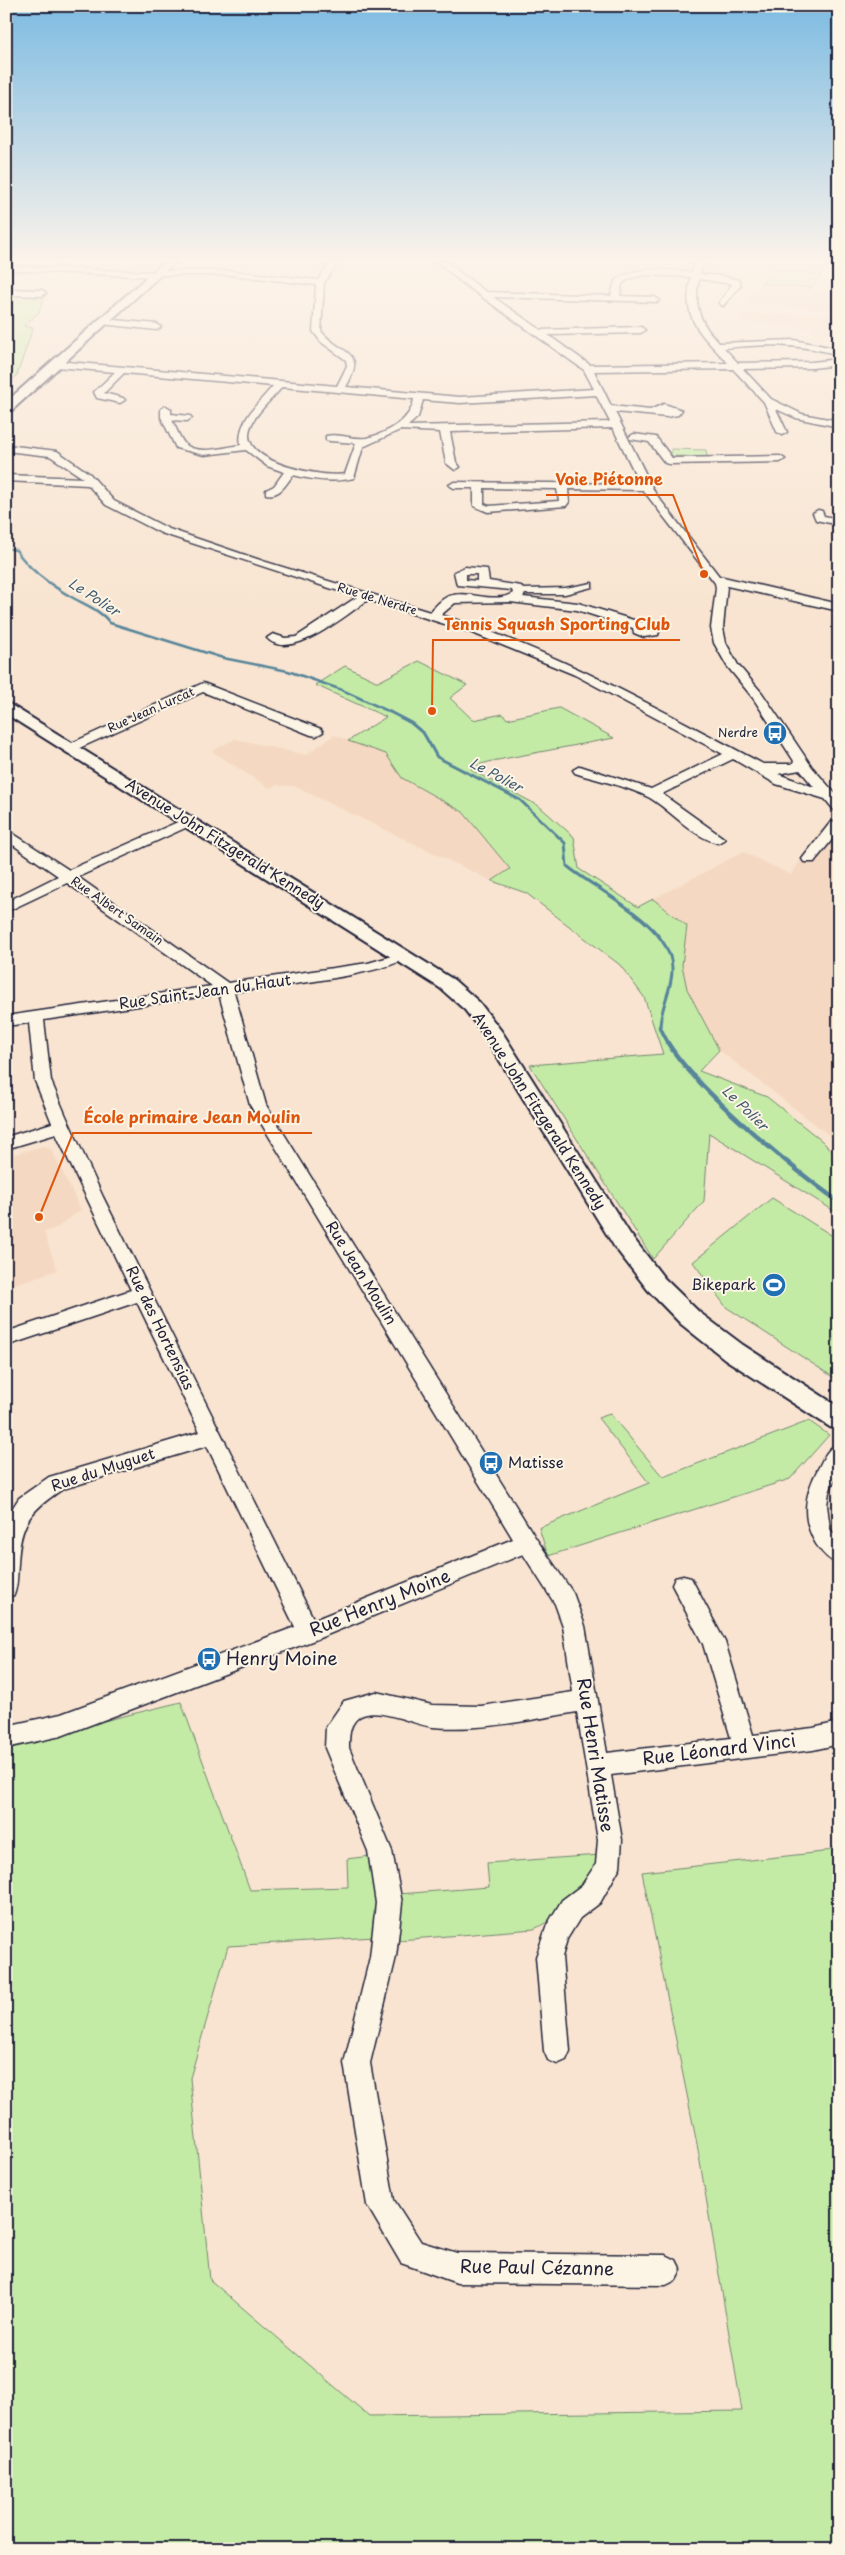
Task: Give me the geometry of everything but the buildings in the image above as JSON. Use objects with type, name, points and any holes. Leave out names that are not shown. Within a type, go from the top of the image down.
[{"type":"main road","points":[[6,409],[38,380]]},
{"type":"main road","name":"Avenue John Fitzgerald Kennedy","points":[[6,707],[447,984],[472,1006],[482,1019],[622,1240],[656,1284],[690,1318],[734,1352],[836,1422]]},
{"type":"street","points":[[111,380],[99,392],[100,396],[106,399],[120,400]]},
{"type":"street","points":[[229,380],[419,397],[480,400],[598,392]]},
{"type":"street","points":[[340,390],[346,380]]},
{"type":"street","points":[[593,380],[646,487],[715,578],[720,581],[839,608]]},
{"type":"street","points":[[749,380],[776,412],[782,432]]},
{"type":"street","points":[[279,385],[246,427],[244,434],[247,447],[256,456],[290,471],[316,477],[348,478],[352,474],[358,446],[398,427],[416,416],[420,407],[419,397]]},
{"type":"street","points":[[607,408],[650,413]]},
{"type":"street","points":[[776,412],[788,413],[837,425]]},
{"type":"street","points":[[188,418],[166,413],[180,446],[184,448],[205,452],[247,447]]},
{"type":"street","points":[[398,427],[415,430],[615,425]]},
{"type":"street","points":[[444,429],[451,463],[456,467]]},
{"type":"street","points":[[634,437],[652,439],[669,461],[780,459]]},
{"type":"street","points":[[330,438],[368,441]]},
{"type":"street","name":"Rue de Nerdre","points":[[6,448],[53,453],[86,476],[110,503],[165,531],[494,636],[579,672],[732,754],[775,773]]},
{"type":"street","points":[[270,492],[278,488],[290,471]]},
{"type":"street","points":[[6,478],[91,482]]},
{"type":"street","points":[[454,485],[646,487]]},
{"type":"street","points":[[479,485],[479,506],[482,512],[562,504],[564,502],[562,487]]},
{"type":"street","points":[[818,513],[820,518],[824,520],[839,522]]},
{"type":"street","points":[[720,581],[722,588],[717,628],[720,643],[733,666],[758,696],[800,761],[839,807]]},
{"type":"street","points":[[484,584],[506,585],[517,588],[515,595]]},
{"type":"street","points":[[433,616],[446,602],[453,599],[565,591],[588,586]]},
{"type":"street","points":[[515,595],[578,608],[639,626]]},
{"type":"street","points":[[273,638],[284,642],[299,640],[366,596]]},
{"type":"street","name":"Rue Jean Lurcat","points":[[70,747],[203,687],[316,732]]},
{"type":"street","points":[[652,794],[732,754]]},
{"type":"street","points":[[775,773],[797,767],[800,761]]},
{"type":"street","points":[[580,770],[652,794],[666,801],[704,834],[718,839]]},
{"type":"street","points":[[775,773],[810,783],[814,779]]},
{"type":"street","points":[[775,773],[788,784],[829,796]]},
{"type":"street","points":[[6,908],[189,821]]},
{"type":"street","points":[[809,859],[835,826],[839,824]]},
{"type":"street","name":"Rue Albert Samain","points":[[6,834],[213,978],[226,990]]},
{"type":"street","name":"Rue Saint-Jean du Haut","points":[[6,1021],[226,990],[370,967],[394,960],[402,954]]},
{"type":"street","name":"Rue Jean Moulin","points":[[226,990],[258,1105],[527,1543]]},
{"type":"street","name":"Rue des Hortensias","points":[[36,1016],[43,1081],[62,1126],[94,1197],[309,1632]]},
{"type":"street","points":[[6,1143],[62,1126]]},
{"type":"street","points":[[8,1339],[142,1293]]},
{"type":"street","name":"Rue du Muguet","points":[[6,1588],[8,1540],[13,1522],[22,1508],[37,1494],[56,1483],[212,1436]]},
{"type":"street","points":[[839,1452],[827,1469],[815,1504],[817,1527],[823,1541],[839,1555]]},
{"type":"street","name":"Rue Henry Moine","points":[[6,1737],[61,1725],[309,1632],[527,1543]]},
{"type":"street","name":"Rue Henri Matisse","points":[[527,1543],[564,1600],[574,1626],[599,1765],[610,1840],[608,1867],[591,1894],[571,1909],[556,1934],[549,1957],[557,2050]]},
{"type":"street","points":[[683,1584],[714,1642],[745,1747]]},
{"type":"street","name":"Rue Paul Cézanne","points":[[586,1700],[481,1716],[432,1716],[376,1702],[352,1708],[338,1726],[337,1748],[380,1851],[389,1903],[384,1957],[357,2063],[381,2205],[411,2253],[457,2268],[666,2270]]},
{"type":"street","name":"Rue Léonard Vinci","points":[[599,1765],[813,1739],[839,1733]]},
{"type":"shaded area","points":[[334,735],[386,754],[402,778],[463,812],[510,869],[492,881],[294,786],[276,785],[269,788],[212,751],[235,739],[306,755]]},
{"type":"shaded area","points":[[821,829],[839,830],[839,1135],[833,1138],[719,1050],[687,989],[682,965],[687,926],[653,899],[743,852],[791,875]]},
{"type":"shaded area","points":[[43,1146],[51,1149],[81,1210],[56,1228],[44,1232],[57,1270],[6,1287],[6,1157]]},
{"type":"green space","points":[[6,380],[12,380],[6,387]]},
{"type":"green space","points":[[671,449],[706,450],[707,457],[671,456]]},
{"type":"green space","points":[[419,661],[467,685],[450,698],[473,720],[503,714],[507,719],[559,708],[614,738],[492,761],[478,765],[471,770],[539,806],[574,837],[579,869],[638,907],[653,899],[687,926],[682,965],[687,989],[719,1050],[699,1071],[767,1097],[822,1141],[839,1159],[839,1214],[709,1133],[704,1201],[653,1259],[530,1065],[663,1054],[644,997],[620,965],[526,893],[492,881],[510,869],[463,812],[402,778],[386,754],[348,741],[386,717],[315,685],[345,666],[378,682]]},
{"type":"green space","name":"Bikepark","points":[[772,1198],[839,1240],[839,1381],[726,1307],[693,1262]]},
{"type":"green space","points":[[610,1414],[663,1477],[809,1421],[829,1435],[790,1479],[548,1556],[539,1528],[649,1483],[598,1418]]},
{"type":"green space","points":[[181,1702],[250,1890],[348,1887],[347,1859],[370,1856],[377,1901],[374,1937],[228,1946],[190,2078],[210,2280],[369,2416],[742,2411],[697,2144],[642,1872],[823,1852],[839,1845],[839,2549],[6,2549],[6,1745]]},
{"type":"green space","points":[[600,1855],[589,1878],[574,1898],[555,1916],[534,1929],[399,1940],[399,1894],[489,1887],[487,1863]]},
{"type":"waterway","name":"Le Polier","points":[[6,548],[16,550],[42,578],[98,612],[110,623],[223,658],[288,671],[342,690],[389,712]]},
{"type":"waterway","name":"Le Polier","points":[[389,712],[411,723],[424,734],[437,757],[520,800],[565,843],[567,866],[630,910],[659,937],[668,952],[672,968],[671,983],[662,1013],[660,1027]]},
{"type":"waterway","name":"Le Polier","points":[[660,1027],[671,1047],[689,1071],[739,1121],[839,1202]]},
{"type":"place","name":"Voie Piétonne","points":[[704,574]]},
{"type":"place","name":"Tennis Squash Sporting Club","points":[[432,711]]},
{"type":"place","name":"Nerdre","points":[[775,733]]},
{"type":"place","name":"École primaire Jean Moulin","points":[[39,1217]]},
{"type":"place","name":"Bikepark","points":[[774,1285]]},
{"type":"place","name":"Matisse","points":[[491,1463]]},
{"type":"place","name":"Henry Moine","points":[[209,1659]]}]
